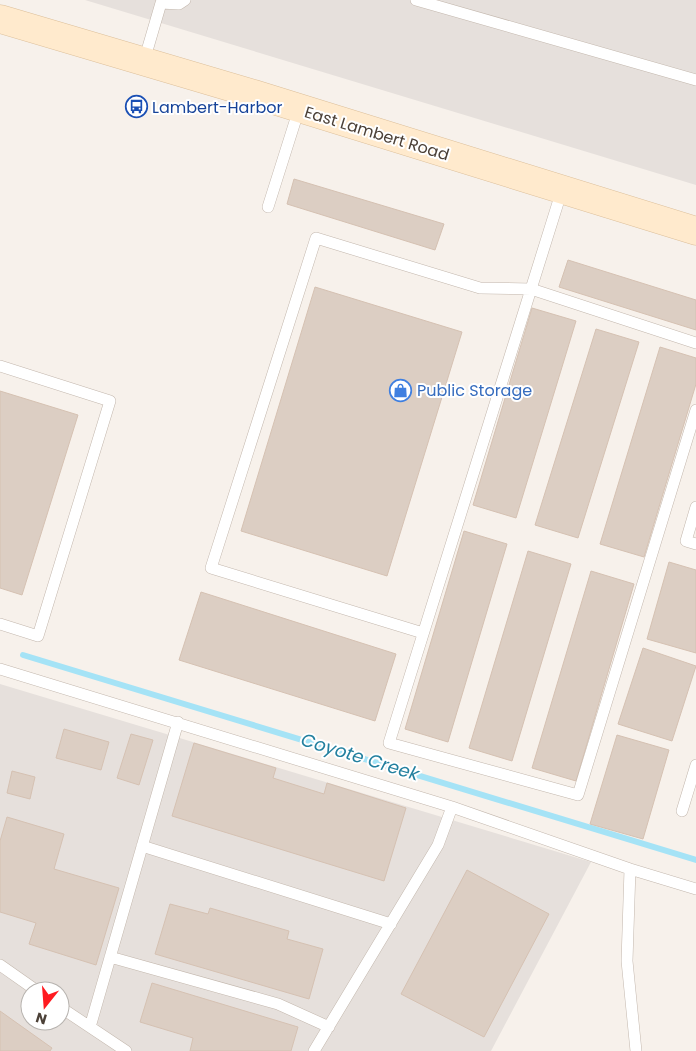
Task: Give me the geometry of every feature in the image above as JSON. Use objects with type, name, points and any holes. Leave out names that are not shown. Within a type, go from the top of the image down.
[{"type":"main road","name":"East Lambert Road","points":[[0,19],[696,231]]},
{"type":"lane","points":[[144,62],[159,1],[179,4],[185,0]]},
{"type":"lane","points":[[416,0],[696,80]]},
{"type":"lane","points":[[268,207],[299,109]]},
{"type":"lane","points":[[562,190],[389,743],[578,795],[696,410]]},
{"type":"lane","points":[[423,633],[211,568],[316,238],[480,288],[531,289],[696,343]]},
{"type":"lane","points":[[0,366],[110,401],[38,636],[0,624]]},
{"type":"lane","points":[[696,507],[686,541],[696,544]]},
{"type":"lane","points":[[0,669],[452,807],[630,869],[696,889]]},
{"type":"lane","points":[[90,1027],[178,722]]},
{"type":"lane","points":[[682,811],[696,765]]},
{"type":"lane","points":[[314,1051],[392,924],[438,844],[452,807]]},
{"type":"lane","points":[[142,846],[392,924]]},
{"type":"lane","points":[[630,869],[627,961],[636,1051]]},
{"type":"lane","points":[[110,957],[278,1004],[329,1026]]},
{"type":"lane","points":[[0,964],[23,981]]},
{"type":"lane","points":[[70,1013],[126,1051]]},
{"type":"shaded area","points":[[85,0],[696,0],[696,185]]},
{"type":"shaded area","points":[[0,684],[591,862],[491,1051],[0,1051]]},
{"type":"building","points":[[294,179],[444,224],[435,250],[287,204]]},
{"type":"building","points":[[568,260],[696,300],[696,330],[559,287]]},
{"type":"building","points":[[315,287],[462,332],[387,576],[241,531]]},
{"type":"building","points":[[532,308],[576,321],[516,518],[473,505]]},
{"type":"building","points":[[596,329],[639,342],[578,538],[535,525]]},
{"type":"building","points":[[660,347],[696,358],[696,384],[644,557],[600,544]]},
{"type":"building","points":[[0,391],[78,415],[22,595],[0,588]]},
{"type":"building","points":[[464,531],[507,544],[448,742],[405,729]]},
{"type":"building","points":[[528,551],[571,564],[512,761],[469,748]]},
{"type":"building","points":[[669,562],[696,570],[696,653],[647,639]]},
{"type":"building","points":[[591,571],[634,584],[576,781],[532,768]]},
{"type":"building","points":[[201,592],[396,654],[375,721],[179,660]]},
{"type":"building","points":[[643,648],[696,666],[672,741],[618,724]]},
{"type":"building","points":[[64,729],[109,742],[101,770],[56,758]]},
{"type":"building","points":[[131,734],[153,740],[139,785],[117,778]]},
{"type":"building","points":[[617,735],[669,750],[643,839],[590,824]]},
{"type":"building","points":[[194,743],[276,768],[273,778],[324,794],[327,783],[406,808],[384,881],[172,816]]},
{"type":"building","points":[[12,771],[35,777],[30,799],[7,793]]},
{"type":"building","points":[[7,817],[64,834],[54,869],[119,888],[96,965],[29,944],[36,923],[0,912],[0,841]]},
{"type":"building","points":[[467,870],[549,914],[484,1037],[401,994]]},
{"type":"building","points":[[170,904],[208,914],[210,908],[289,931],[287,939],[323,949],[309,999],[155,954]]},
{"type":"building","points":[[152,983],[298,1027],[291,1051],[190,1051],[193,1038],[140,1022]]},
{"type":"building","points":[[0,1011],[20,1025],[20,1031],[28,1031],[52,1048],[50,1051],[0,1051]]},
{"type":"waterway","name":"Coyote Creek","points":[[23,655],[696,860]]},
{"type":"place","name":"Lambert-Harbor","points":[[136,107]]},
{"type":"place","name":"Public Storage","points":[[401,390]]}]
